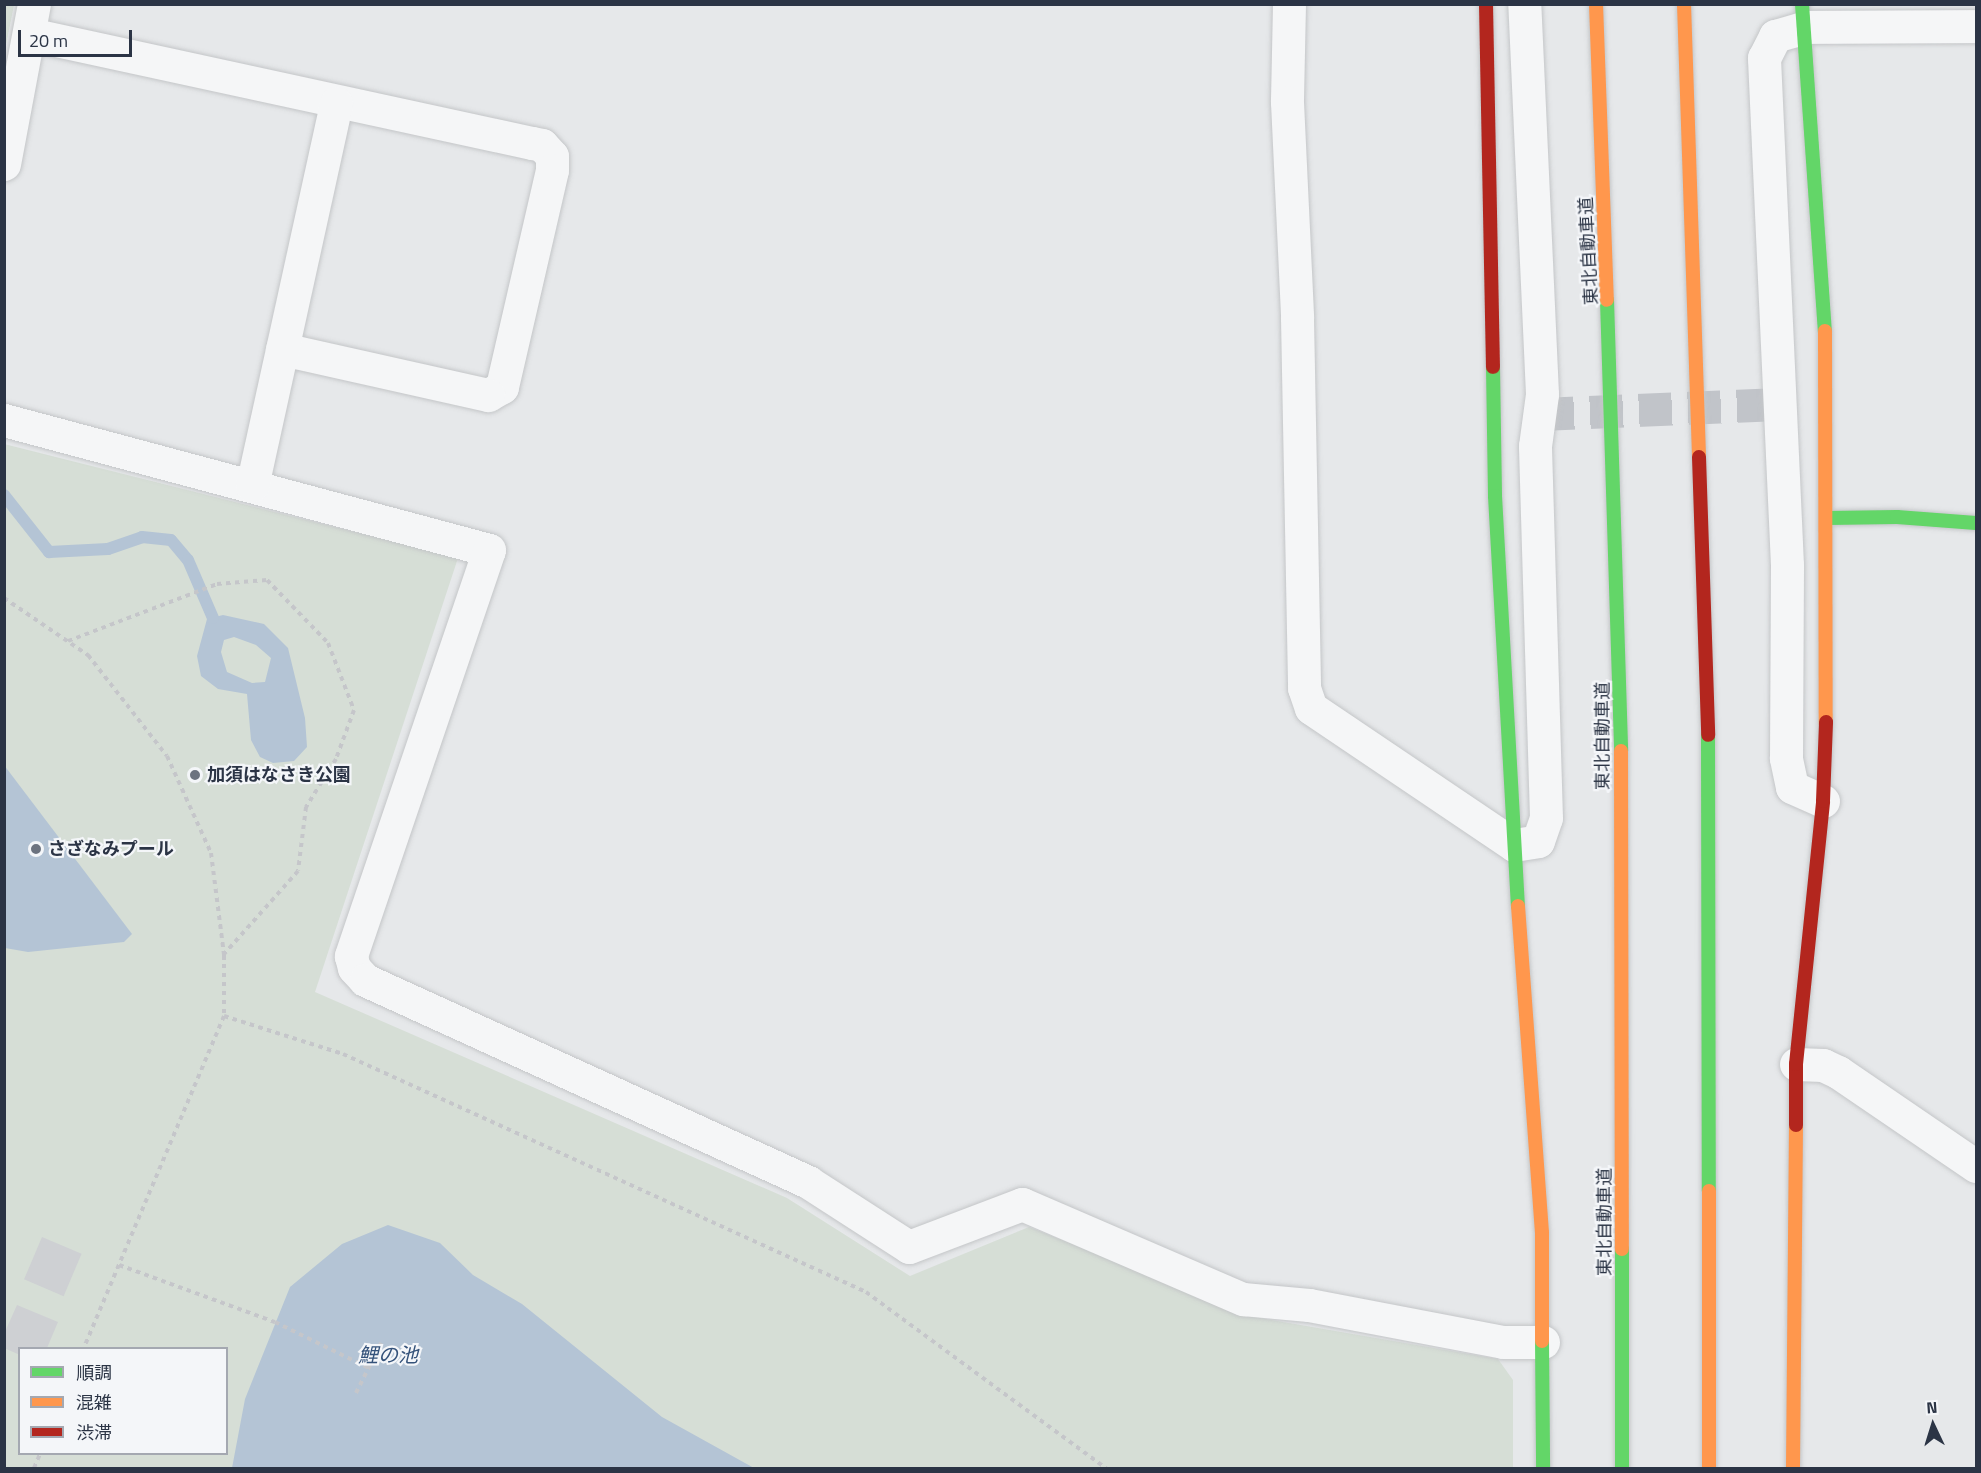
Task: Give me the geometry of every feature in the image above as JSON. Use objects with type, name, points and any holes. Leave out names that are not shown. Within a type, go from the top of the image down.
[{"type":"main road","points":[[1486,4],[1496,496],[1514,845],[1538,1166],[1543,1342],[1543,1468]]},
{"type":"main road","name":"東北自動車道","points":[[1596,4],[1621,682],[1622,1468]]},
{"type":"main road","points":[[1684,4],[1708,713],[1708,1468]]},
{"type":"main road","points":[[1793,1468],[1796,1064],[1823,801],[1828,703],[1825,311],[1804,16]]},
{"type":"main road","points":[[1828,518],[1897,517],[1977,523]]},
{"type":"street","points":[[1289,4],[1287,102],[1297,318],[1304,688],[1311,708],[1514,845],[1538,841],[1546,818],[1535,446],[1542,394],[1524,4]]},
{"type":"street","points":[[1823,801],[1792,787],[1786,758],[1786,565],[1764,58],[1775,36],[1804,16],[1977,26]]},
{"type":"street","points":[[4,164],[31,19],[336,103],[532,143],[542,146],[552,156],[552,170],[510,365],[502,387],[488,395],[282,349]]},
{"type":"street","points":[[252,486],[336,103]]},
{"type":"street","points":[[4,420],[489,550],[351,956],[354,968],[365,980],[808,1182],[909,1247],[1022,1204],[1243,1299],[1309,1305],[1503,1342],[1543,1342]]},
{"type":"street","points":[[1796,1064],[1822,1065],[1838,1072],[1977,1166]]},
{"type":"path","points":[[68,641],[217,584],[267,580],[328,643],[354,710],[336,759],[306,807],[298,871],[224,955]]},
{"type":"path","points":[[4,598],[88,654],[167,756],[211,852],[224,955],[224,1016],[84,1347]]},
{"type":"path","points":[[224,1016],[342,1054],[866,1292],[1106,1468]]},
{"type":"path","points":[[119,1265],[275,1322],[369,1368]]},
{"type":"path","points":[[356,1393],[381,1343]]},
{"type":"shaded area","points":[[4,5],[14,5],[5,50]]},
{"type":"shaded area","name":"加須はなさき公園","points":[[4,444],[458,558],[315,992],[787,1198],[910,1276],[1029,1227],[1260,1318],[1498,1359],[1513,1380],[1513,1468],[5,1468]]},
{"type":"water","points":[[223,615],[264,624],[288,648],[305,718],[307,747],[294,761],[273,763],[260,757],[251,740],[247,694],[218,689],[201,676],[197,656],[207,619]],"holes":[[[234,637],[256,645],[271,658],[265,682],[252,683],[227,672],[221,652],[224,640]]]},
{"type":"water","name":"さざなみプール","points":[[4,765],[132,934],[124,942],[28,952],[5,948]]},
{"type":"water","name":"鯉の池","points":[[388,1225],[440,1243],[473,1275],[522,1304],[662,1417],[754,1468],[232,1468],[245,1399],[290,1287],[342,1244]]},
{"type":"building","points":[[42,1237],[82,1254],[64,1296],[24,1279]]},
{"type":"building","points":[[17,1305],[58,1322],[47,1347],[18,1347],[18,1354],[4,1348],[4,1334]]},
{"type":"waterway","points":[[4,495],[49,552],[108,549],[142,537],[171,540],[188,560],[213,618]]},
{"type":"tunnel","points":[[1541,414],[1780,404]]},
{"type":"traffic: fast","points":[[1802,4],[1825,331]]},
{"type":"traffic: fast","points":[[1607,300],[1621,751]]},
{"type":"traffic: fast","points":[[1493,367],[1495,496],[1518,906]]},
{"type":"traffic: fast","points":[[1828,518],[1897,517],[1976,523]]},
{"type":"traffic: fast","points":[[1708,735],[1709,1191]]},
{"type":"traffic: fast","points":[[1622,1249],[1622,1468]]},
{"type":"traffic: fast","points":[[1542,1341],[1543,1468]]},
{"type":"traffic: slow","points":[[1596,4],[1607,300]]},
{"type":"traffic: slow","points":[[1684,4],[1699,457]]},
{"type":"traffic: slow","points":[[1825,331],[1826,722]]},
{"type":"traffic: slow","points":[[1621,751],[1622,1249]]},
{"type":"traffic: slow","points":[[1518,906],[1542,1233],[1542,1341]]},
{"type":"traffic: slow","points":[[1793,1468],[1796,1125]]},
{"type":"traffic: slow","points":[[1709,1191],[1709,1468]]},
{"type":"traffic: jam","points":[[1486,4],[1493,367]]},
{"type":"traffic: jam","points":[[1699,457],[1708,735]]},
{"type":"traffic: jam","points":[[1796,1125],[1796,1064],[1823,801],[1826,722]]},
{"type":"place","name":"加須はなさき公園","points":[[195,775]]},
{"type":"place","name":"さざなみプール","points":[[36,849]]}]
